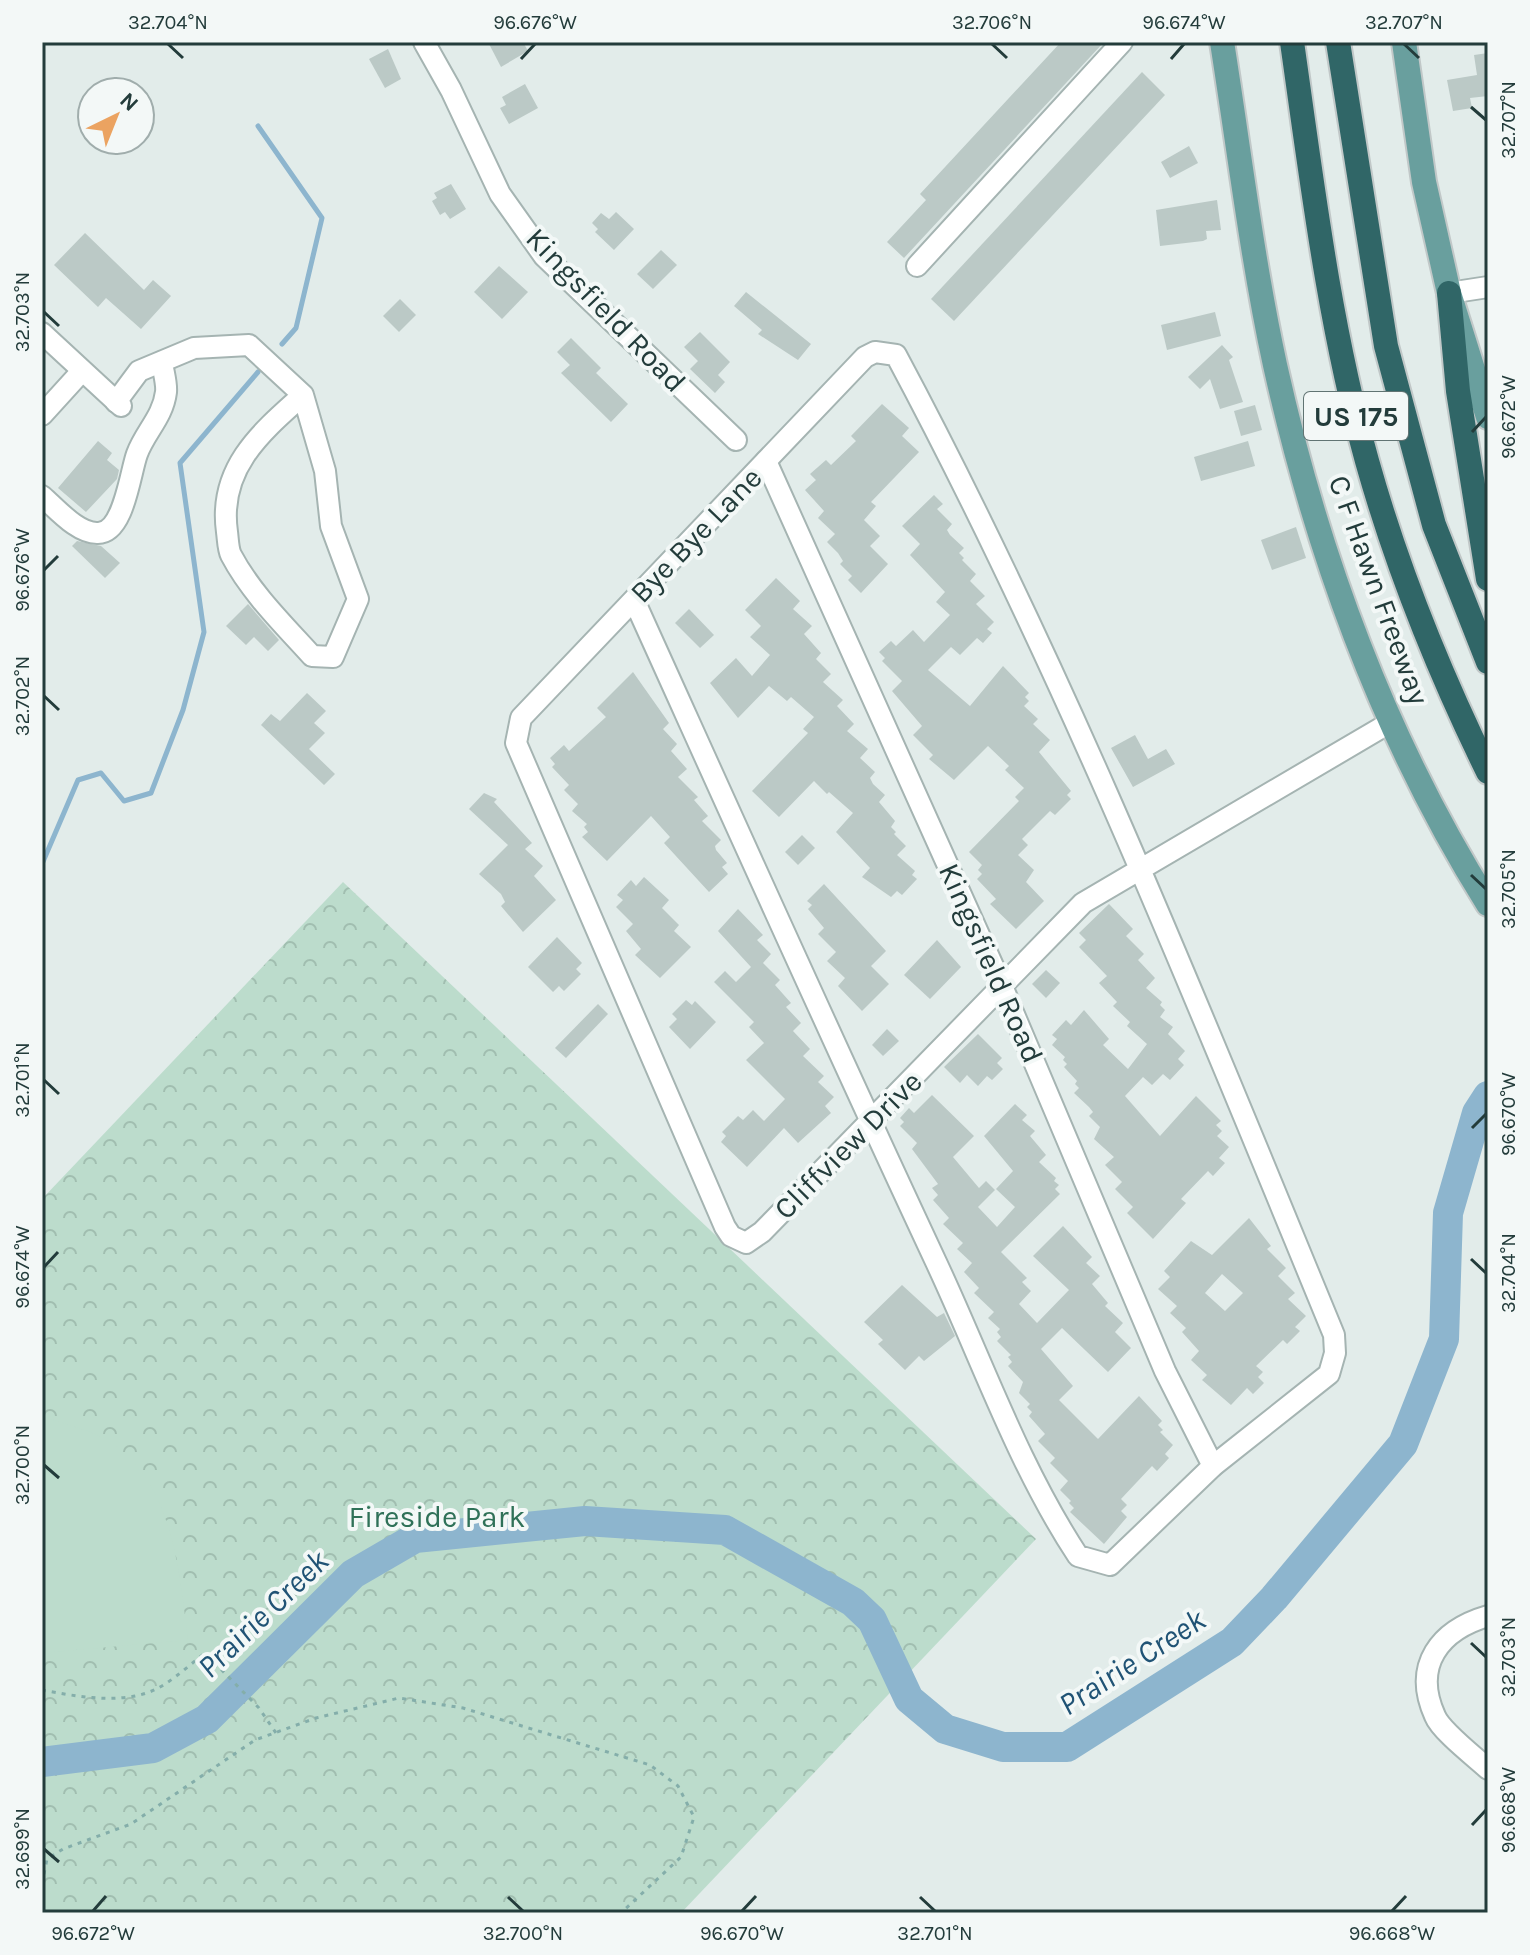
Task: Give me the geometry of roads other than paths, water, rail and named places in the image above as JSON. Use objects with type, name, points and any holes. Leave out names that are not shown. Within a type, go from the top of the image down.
[{"type":"highway","name":"C F Hawn Freeway","points":[[1292,42],[1327,279],[1367,460],[1426,635],[1488,772]]},
{"type":"highway","name":"US 175","points":[[1338,42],[1370,257],[1390,359],[1434,525],[1488,662]]},
{"type":"highway","points":[[1449,293],[1458,391],[1488,579]]},
{"type":"main road","name":"C F Hawn Freeway","points":[[1222,42],[1275,363],[1303,476],[1333,577],[1391,722],[1429,800],[1488,904]]},
{"type":"main road","points":[[1404,42],[1424,182],[1449,293],[1488,417]]},
{"type":"street","name":"Kingsfield Road","points":[[424,42],[500,194],[544,256],[736,440]]},
{"type":"street","points":[[917,266],[1122,42]]},
{"type":"street","points":[[1449,293],[1488,287]]},
{"type":"street","points":[[42,333],[118,404],[139,371],[194,348],[249,345],[303,395],[325,471],[331,526],[358,599],[333,657],[312,656],[266,605],[230,553],[224,507],[237,467],[260,434],[303,395]]},
{"type":"street","name":"Bye Bye Lane","points":[[516,743],[521,718],[865,357],[875,352],[896,355],[939,436],[1142,869]]},
{"type":"street","points":[[42,496],[84,531],[100,534],[109,529],[121,512],[137,451],[159,416],[166,391],[162,362]]},
{"type":"street","points":[[42,415],[82,371]]},
{"type":"street","name":"Kingsfield Road","points":[[766,461],[1002,986],[1165,1371],[1213,1466]]},
{"type":"street","points":[[634,600],[1008,1420],[1033,1484],[1078,1556],[1110,1565],[1213,1466],[1329,1374],[1335,1353],[1334,1335],[1142,869]]},
{"type":"street","name":"Cliffview Drive","points":[[516,743],[731,1236],[746,1243],[754,1239],[871,1123],[1083,903],[1391,722]]},
{"type":"street","points":[[1488,1616],[1451,1632],[1432,1652],[1428,1681],[1435,1717],[1488,1769]]},
{"type":"waterway","points":[[258,126],[322,218],[296,328],[282,344]]},
{"type":"waterway","points":[[42,864],[78,780],[101,773],[124,801],[151,793],[183,710],[204,632],[180,463],[258,372]]},
{"type":"waterway","name":"Prairie Creek","points":[[42,1762],[153,1748],[207,1719],[353,1574],[415,1538],[585,1521],[725,1530],[853,1602],[872,1620],[909,1699],[945,1729],[1003,1747],[1067,1747],[1232,1642],[1274,1598],[1403,1444],[1444,1339],[1448,1213],[1477,1113],[1488,1096]]},
{"type":"park label","name":"Fireside Park","points":[[437,1517]]}]
